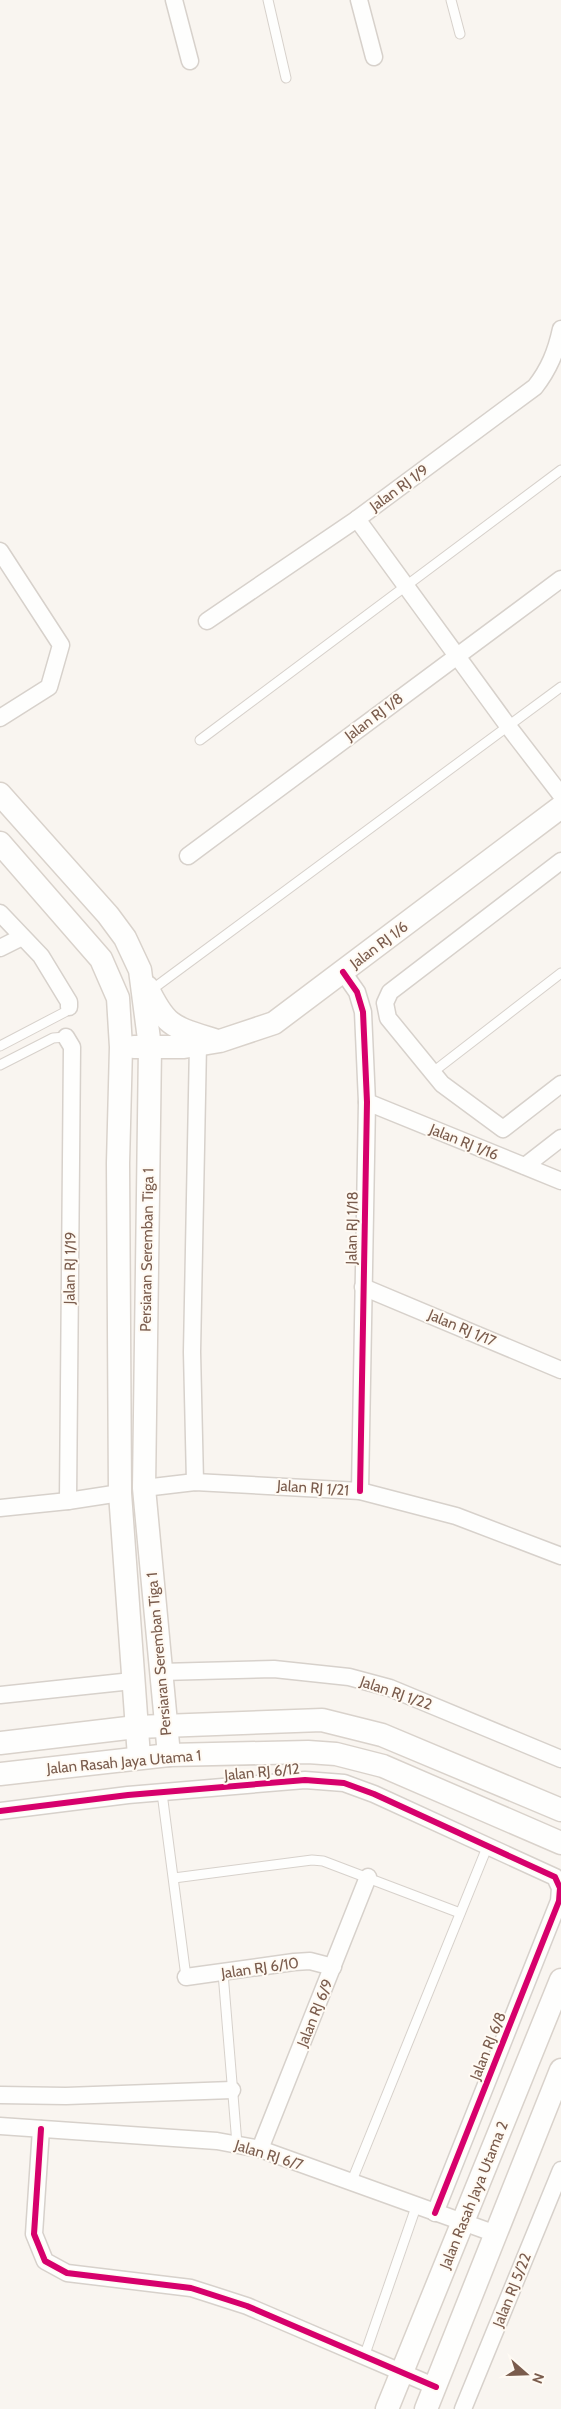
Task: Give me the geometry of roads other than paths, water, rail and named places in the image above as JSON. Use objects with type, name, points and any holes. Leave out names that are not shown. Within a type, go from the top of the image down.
[{"type":"main road","name":"Persiaran Seremban Tiga 1","points":[[0,794],[108,915],[125,938],[140,970],[150,1047],[144,1488],[169,1755]]},
{"type":"main road","name":"Jalan RJ 1/6","points":[[120,1047],[220,1042],[274,1022],[561,807]]},
{"type":"main road","name":"Persiaran Seremban Tiga 1","points":[[0,843],[101,959],[118,998],[120,1047],[118,1163],[120,1493],[138,1757]]},
{"type":"main road","points":[[140,970],[160,1012],[178,1028],[220,1042]]},
{"type":"main road","points":[[120,1493],[144,1488]]},
{"type":"main road","name":"Jalan Rasah Jaya Utama 1","points":[[0,1743],[136,1727],[322,1720],[382,1735],[561,1810]]},
{"type":"main road","name":"Jalan Rasah Jaya Utama 1","points":[[0,1774],[169,1755],[308,1752],[336,1754],[384,1766],[561,1843]]},
{"type":"main road","name":"Jalan Rasah Jaya Utama 2","points":[[387,2409],[561,1980]]},
{"type":"main road","points":[[426,2409],[561,2070]]},
{"type":"street","points":[[174,0],[190,61]]},
{"type":"street","points":[[359,0],[374,58]]},
{"type":"street","name":"Jalan RJ 1/9","points":[[207,621],[357,519],[536,388],[556,353],[561,329]]},
{"type":"street","points":[[357,519],[508,726],[561,795]]},
{"type":"street","points":[[0,551],[61,645],[50,687],[0,718]]},
{"type":"street","name":"Jalan RJ 1/8","points":[[188,856],[561,579]]},
{"type":"street","points":[[503,1129],[442,1084],[388,1018],[385,1003],[390,992],[561,861]]},
{"type":"street","points":[[0,913],[41,956],[69,1002],[69,1007]]},
{"type":"street","points":[[0,948],[22,937]]},
{"type":"street","name":"Jalan RJ 1/18","points":[[343,972],[361,1000],[367,1102],[360,1491]]},
{"type":"street","points":[[361,1000],[385,1003]]},
{"type":"street","name":"Jalan RJ 1/19","points":[[66,1038],[72,1046],[68,1501]]},
{"type":"street","points":[[195,1482],[192,1352],[198,1044]]},
{"type":"street","points":[[487,1151],[503,1129],[561,1084]]},
{"type":"street","name":"Jalan RJ 1/16","points":[[367,1102],[561,1181]]},
{"type":"street","points":[[525,1166],[561,1138]]},
{"type":"street","name":"Jalan RJ 1/17","points":[[363,1287],[561,1370]]},
{"type":"street","name":"Jalan RJ 1/21","points":[[144,1488],[195,1482],[360,1491],[456,1516],[561,1556]]},
{"type":"street","points":[[0,1508],[120,1493]]},
{"type":"street","name":"Jalan RJ 1/22","points":[[161,1672],[274,1669],[349,1677],[390,1688],[561,1759]]},
{"type":"street","points":[[0,1695],[132,1681]]},
{"type":"street","name":"Jalan RJ 6/12","points":[[0,1811],[128,1795],[305,1780],[344,1783],[374,1794],[555,1876],[560,1888]]},
{"type":"street","name":"Jalan RJ 6/9","points":[[260,2149],[368,1877]]},
{"type":"street","name":"Jalan RJ 6/8","points":[[435,2213],[559,1901],[560,1888]]},
{"type":"street","name":"Jalan RJ 6/10","points":[[186,1977],[294,1962],[310,1961],[333,1967]]},
{"type":"street","points":[[0,2095],[66,2096],[232,2090]]},
{"type":"street","name":"Jalan RJ 6/7","points":[[0,2126],[217,2140],[260,2149],[463,2224],[496,2234]]},
{"type":"street","points":[[41,2129],[34,2234],[45,2261],[67,2273],[191,2288],[248,2306],[436,2387]]},
{"type":"street","name":"Jalan RJ 5/22","points":[[463,2409],[556,2195],[561,2170]]},
{"type":"lane","points":[[268,0],[286,78]]},
{"type":"lane","points":[[451,0],[460,34]]},
{"type":"lane","points":[[200,740],[406,584],[561,470]]},
{"type":"lane","points":[[150,991],[561,687]]},
{"type":"lane","points":[[432,1072],[561,973]]},
{"type":"lane","points":[[0,1046],[65,1012],[69,1007]]},
{"type":"lane","points":[[0,1065],[53,1038],[66,1038]]},
{"type":"lane","points":[[162,1793],[186,1977]]},
{"type":"lane","points":[[351,2182],[488,1845]]},
{"type":"lane","points":[[174,1878],[312,1860],[335,1864],[460,1913]]},
{"type":"lane","points":[[223,1973],[237,2144]]},
{"type":"lane","points":[[364,2356],[416,2207]]}]
